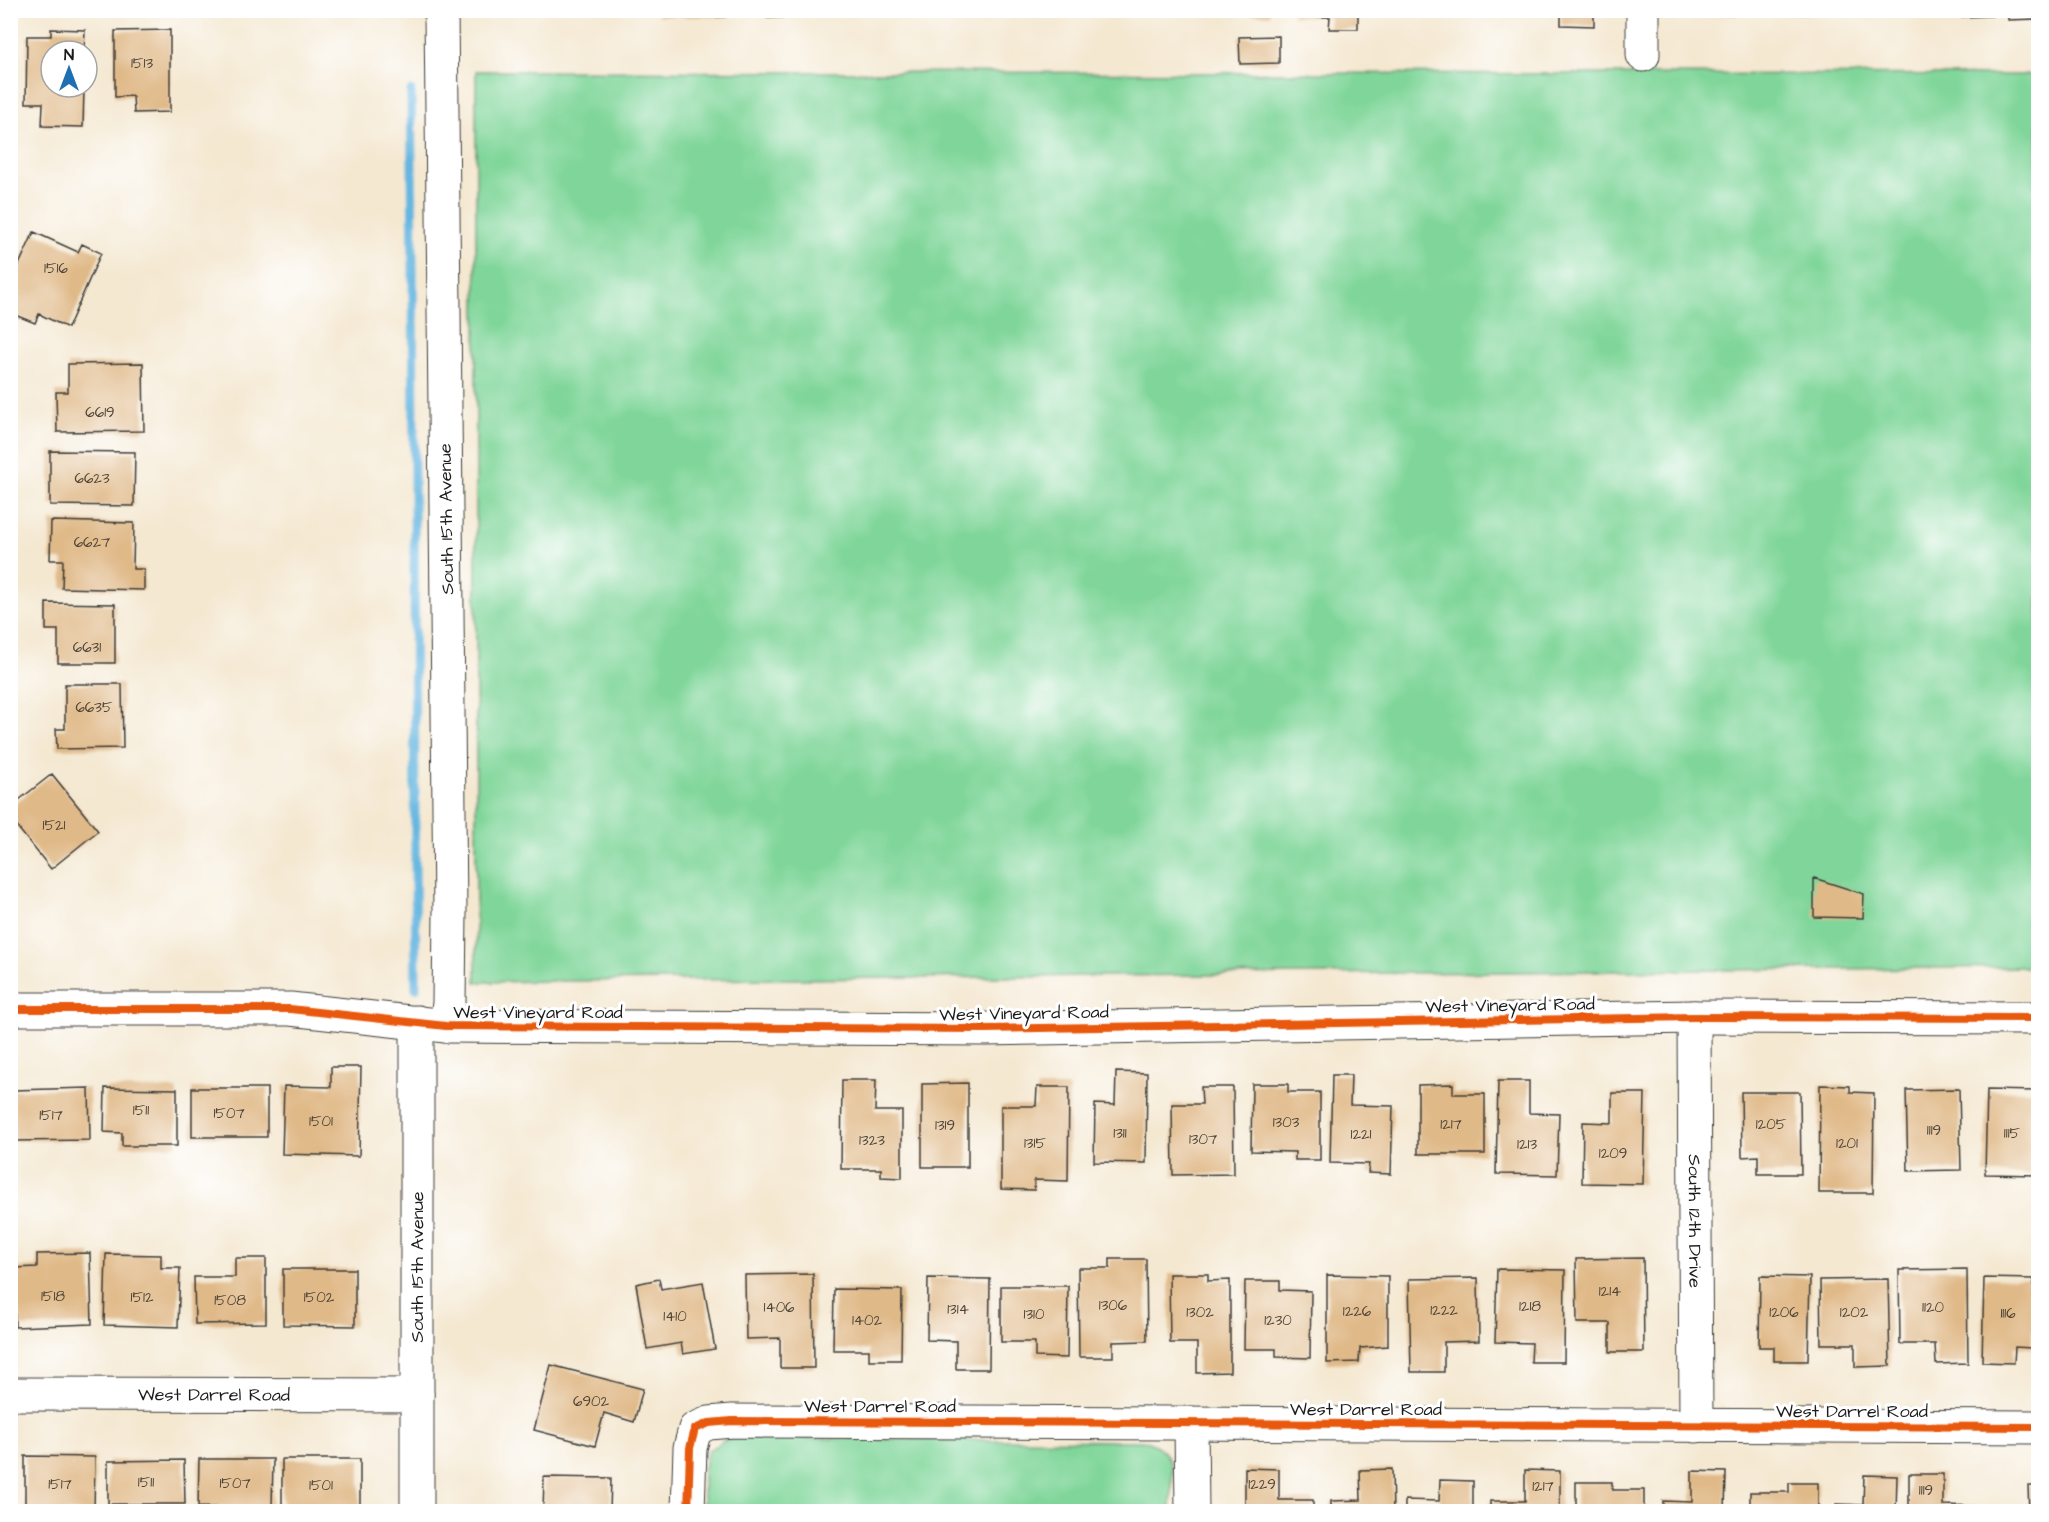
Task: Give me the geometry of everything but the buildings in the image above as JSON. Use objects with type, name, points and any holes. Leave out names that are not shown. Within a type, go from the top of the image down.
[{"type":"street","name":"South 15th Avenue","points":[[417,1512],[417,1395],[431,1024],[449,1003],[450,899],[441,10]]},
{"type":"street","points":[[1644,10],[1644,55]]},
{"type":"street","name":"West Vineyard Road","points":[[10,1009],[290,1009],[431,1024],[986,1029],[1694,1017],[2038,1018]]},
{"type":"street","name":"South 12th Drive","points":[[1694,1017],[1696,1425]]},
{"type":"street","name":"West Darrel Road","points":[[10,1394],[417,1395]]},
{"type":"street","name":"West Darrel Road","points":[[688,1512],[690,1448],[695,1429],[709,1423],[732,1421],[2038,1427]]},
{"type":"street","points":[[1191,1423],[1192,1512]]},
{"type":"green space","points":[[476,71],[2038,75],[2038,967],[476,982]]},
{"type":"green space","points":[[741,1438],[1146,1441],[1157,1446],[1169,1460],[1172,1469],[1171,1511],[703,1512],[703,1471],[708,1451],[724,1440]]},
{"type":"waterway","points":[[411,91],[416,988]]},
{"type":"cycle path","points":[[10,1009],[290,1009],[446,1026],[986,1029],[1694,1017],[2038,1018]]},
{"type":"cycle path","points":[[688,1512],[690,1448],[695,1429],[709,1423],[732,1421],[2038,1427]]}]
